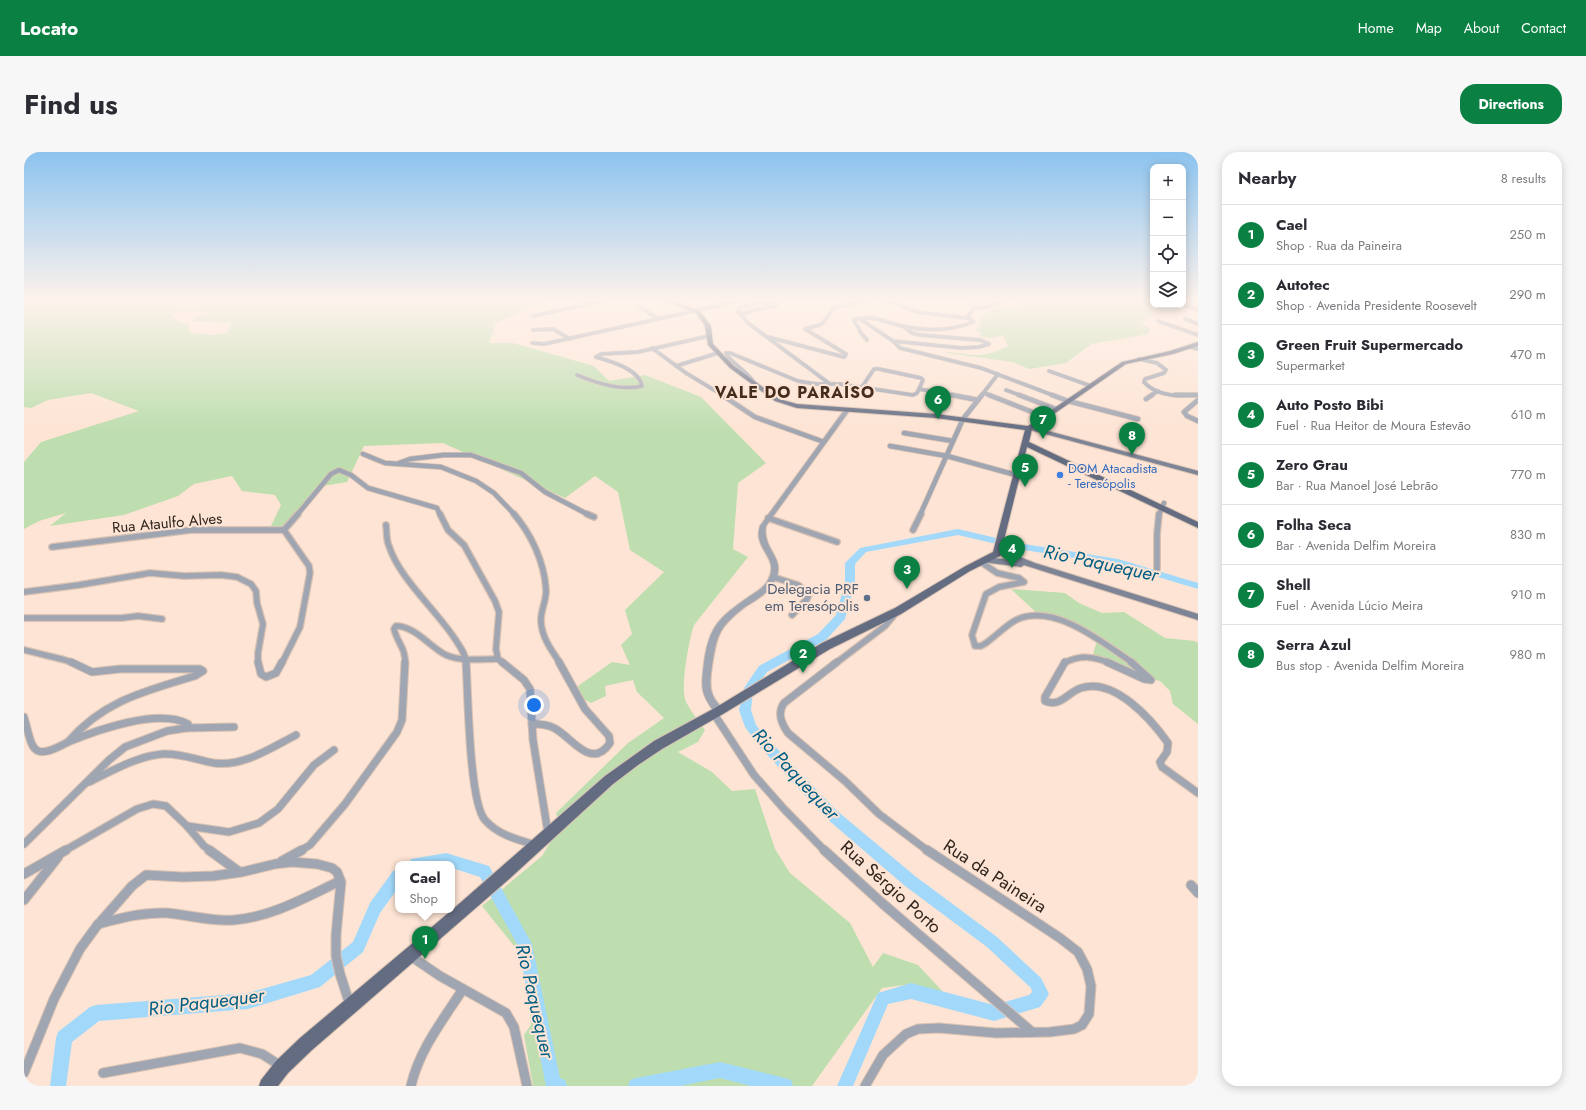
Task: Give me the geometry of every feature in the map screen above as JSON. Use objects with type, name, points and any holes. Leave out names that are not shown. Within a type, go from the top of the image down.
[{"type":"main road","points":[[710,345],[727,363],[784,403],[847,410],[963,419],[1029,428],[1198,473]]},
{"type":"main road","points":[[267,1086],[282,1067],[350,1006],[503,875],[609,780],[634,761],[658,745],[717,713],[826,646],[898,610],[983,561],[999,550],[1016,475],[1029,428],[1124,363],[1196,345]]},
{"type":"main road","points":[[1025,440],[1162,505],[1198,520]]},
{"type":"main road","points":[[1162,505],[1198,525]]},
{"type":"main road","points":[[999,550],[1032,565],[1198,617]]},
{"type":"main road","points":[[983,561],[1032,565]]},
{"type":"street","points":[[577,375],[591,381],[602,383],[633,387],[642,386],[642,381],[627,369],[616,363],[596,357],[601,354],[635,352],[668,345]]},
{"type":"street","points":[[778,345],[830,384]]},
{"type":"street","points":[[798,345],[844,356],[846,354],[830,345]]},
{"type":"street","points":[[896,345],[900,348],[998,374],[1068,401],[1138,419]]},
{"type":"street","points":[[923,345],[962,348],[979,347],[987,345]]},
{"type":"street","points":[[1190,347],[1198,349]]},
{"type":"street","points":[[652,348],[676,366],[760,420],[824,442]]},
{"type":"street","points":[[755,384],[753,378],[729,358],[725,354],[726,353],[730,353],[798,381],[816,384],[862,387],[913,395],[917,393],[922,380],[921,378],[874,369],[862,387]]},
{"type":"street","points":[[676,366],[718,354]]},
{"type":"street","points":[[1147,357],[1153,362]]},
{"type":"street","points":[[1139,359],[1163,366],[1166,372],[1148,378],[1144,382],[1148,387],[1173,394],[1198,395]]},
{"type":"street","points":[[1049,371],[1090,386]]},
{"type":"street","points":[[913,530],[963,419],[998,374]]},
{"type":"street","points":[[919,389],[978,400]]},
{"type":"street","points":[[1006,390],[1056,409]]},
{"type":"street","points":[[1146,399],[1158,391]]},
{"type":"street","points":[[984,393],[1045,418]]},
{"type":"street","points":[[1198,400],[1184,412],[1187,416],[1198,421]]},
{"type":"street","points":[[717,713],[705,689],[706,671],[714,636],[735,611],[765,589],[773,577],[774,559],[762,537],[763,526],[847,410]]},
{"type":"street","points":[[904,433],[953,442]]},
{"type":"street","points":[[890,446],[947,456],[1016,475]]},
{"type":"street","points":[[363,454],[376,460],[397,464],[441,467],[476,481],[494,493],[502,501],[520,521],[532,540],[539,556],[545,581],[546,590],[541,622],[546,642],[585,709],[609,736],[610,743],[604,753],[600,755],[594,754],[580,748],[555,728],[548,725],[532,724]]},
{"type":"street","points":[[397,464],[403,461],[444,455],[471,455],[521,473],[545,492],[594,517]]},
{"type":"street","points":[[24,592],[86,584],[148,573],[189,576],[234,576],[248,582],[256,589],[256,602],[263,622],[257,656],[260,673],[262,676],[271,676],[276,673],[284,660],[300,627],[310,573],[309,566],[284,530],[331,474],[339,470],[351,475],[368,488],[437,508],[448,530],[464,545],[495,601],[499,612],[496,649],[498,659]]},
{"type":"street","points":[[1157,569],[1158,520],[1162,505]]},
{"type":"street","points":[[768,518],[837,542]]},
{"type":"street","points":[[386,525],[388,545],[400,569],[447,627],[463,650],[467,660],[472,760],[476,798],[480,810],[484,818],[498,831],[510,837],[536,845]]},
{"type":"street","name":"Rua Ataulfo Alves","points":[[52,547],[191,530],[284,530]]},
{"type":"street","points":[[983,561],[997,573],[1019,578],[1024,582],[1000,585],[990,589],[986,594],[972,636],[973,643],[976,646],[981,646],[1015,621],[1031,616],[1057,619],[1081,629],[1121,656],[1151,680],[1144,679],[1096,658],[1080,657],[1064,663],[1044,697],[1045,701],[1048,703],[1054,703],[1081,688],[1086,687],[1102,688],[1120,695],[1143,714],[1168,743],[1166,752],[1160,762],[1162,767],[1198,793]]},
{"type":"street","points":[[773,577],[803,588],[808,594],[807,599],[792,615]]},
{"type":"street","name":"Rua da Paineira","points":[[865,1086],[883,1055],[906,1034],[918,1029],[940,1028],[968,1032],[1032,1032],[1074,1029],[1082,1025],[1089,1014],[1091,986],[1087,970],[1078,952],[1047,928],[918,844],[884,819],[845,781],[788,733],[781,722],[780,709],[784,703],[885,626],[898,610]]},
{"type":"street","points":[[24,618],[122,618],[138,616],[162,619]]},
{"type":"street","points":[[278,863],[303,849],[318,836],[345,804],[397,732],[402,720],[405,659],[403,648],[395,634],[394,629],[396,626],[403,626],[410,630],[442,654],[467,660],[498,659],[517,673],[529,686],[531,692],[532,724],[540,791],[548,834]]},
{"type":"street","points":[[24,650],[65,660],[92,672],[120,669],[200,668],[203,670],[195,676],[132,696],[112,705],[73,735],[68,742]]},
{"type":"street","name":"Rua Sérgio Porto","points":[[717,713],[733,745],[754,775],[811,836],[862,884],[1032,1032]]},
{"type":"street","points":[[24,717],[30,743],[35,750],[42,752],[55,749],[68,742],[100,730],[128,722],[159,718],[187,723],[186,728]]},
{"type":"street","points":[[24,844],[84,784],[125,747],[167,731],[186,728],[234,727]]},
{"type":"street","points":[[84,784],[139,760],[165,754],[218,763],[230,762],[253,756],[296,734]]},
{"type":"street","points":[[187,826],[229,832],[259,823],[278,809],[314,765],[334,750]]},
{"type":"street","points":[[24,874],[137,809],[153,804],[166,806],[187,826],[204,846],[238,871]]},
{"type":"street","points":[[24,900],[61,854]]},
{"type":"street","points":[[24,1073],[61,984],[76,955],[98,924],[138,881],[146,875],[173,877],[201,876],[251,870],[278,863],[295,861],[321,865],[337,872],[340,881],[335,944],[336,959],[342,984],[350,1006]]},
{"type":"street","points":[[98,924],[140,914],[158,912],[220,920],[248,918],[278,909],[340,881]]},
{"type":"street","points":[[1191,885],[1198,893]]},
{"type":"street","points":[[409,956],[506,1013],[514,1027],[527,1086]]},
{"type":"street","points":[[411,1086],[412,1078],[418,1062],[463,989]]},
{"type":"street","points":[[103,1073],[240,1048],[253,1049],[264,1053],[282,1067]]},
{"type":"green space","points":[[24,345],[519,345],[594,366],[609,381],[645,375],[701,397],[766,463],[738,483],[733,549],[748,557],[694,625],[686,662],[684,692],[688,706],[705,730],[698,742],[678,752],[712,772],[732,791],[755,789],[775,849],[790,873],[850,923],[873,967],[883,953],[918,965],[945,994],[911,984],[882,988],[812,1086],[533,1086],[524,1035],[531,1025],[526,967],[518,951],[482,906],[542,856],[560,826],[556,813],[628,743],[664,718],[637,692],[633,680],[605,686],[606,696],[591,703],[583,699],[578,686],[612,662],[630,665],[621,645],[632,634],[625,610],[664,572],[630,550],[618,492],[595,476],[565,498],[443,443],[364,446],[347,482],[317,487],[285,529],[270,528],[281,505],[275,495],[242,491],[232,476],[194,484],[178,496],[124,515],[50,526],[66,513],[39,521],[24,529],[24,462],[41,442],[139,411],[91,393],[48,400],[31,408],[24,407]]},
{"type":"green space","points":[[1007,345],[1090,345],[1066,363],[1029,369],[1013,362],[946,353],[978,355],[1000,350],[1008,346]]},
{"type":"green space","points":[[1011,589],[1065,593],[1079,603],[1102,613],[1124,612],[1165,638],[1195,641],[1198,643],[1198,724],[1173,704],[1170,691],[1160,681],[1141,677],[1093,655],[1097,640],[1061,618],[1053,615],[1038,614]]},
{"type":"waterway","name":"Rio Paquequer","points":[[845,1086],[883,998],[911,991],[994,1013],[1034,1001],[1041,994],[1036,983],[992,942],[910,881],[831,814],[763,742],[751,727],[745,710],[748,691],[763,669],[822,637],[841,616],[850,583],[850,563],[863,550],[958,532],[1018,546],[1118,562],[1198,586]]},
{"type":"waterway","name":"Rio Paquequer","points":[[438,861],[449,861]]},
{"type":"waterway","name":"Rio Paquequer","points":[[455,863],[484,871],[525,944],[553,1083],[559,1086]]},
{"type":"waterway","name":"Rio Paquequer","points":[[58,1086],[64,1038],[96,1013],[248,1001],[315,982],[358,947],[375,908],[395,880]]},
{"type":"waterway","name":"Rio Paquequer","points":[[636,1086],[720,1070],[785,1086]]},
{"type":"place","name":"Folha Seca","points":[[938,419]]},
{"type":"place","name":"Shell","points":[[1043,439]]},
{"type":"place","name":"Serra Azul","points":[[1132,455]]},
{"type":"place","name":"DOM Atacadista - Teresópolis","points":[[1060,475]]},
{"type":"place","name":"Zero Grau","points":[[1025,487]]},
{"type":"place","name":"Auto Posto Bibi","points":[[1012,568]]},
{"type":"place","name":"Green Fruit Supermercado","points":[[907,589]]},
{"type":"place","name":"Delegacia PRF em Teresópolis","points":[[867,598]]},
{"type":"place","name":"Autotec","points":[[803,673]]},
{"type":"place","name":"Cael","points":[[425,959]]},
{"type":"district","name":"VALE DO PARAÍSO","points":[[795,392]]}]
